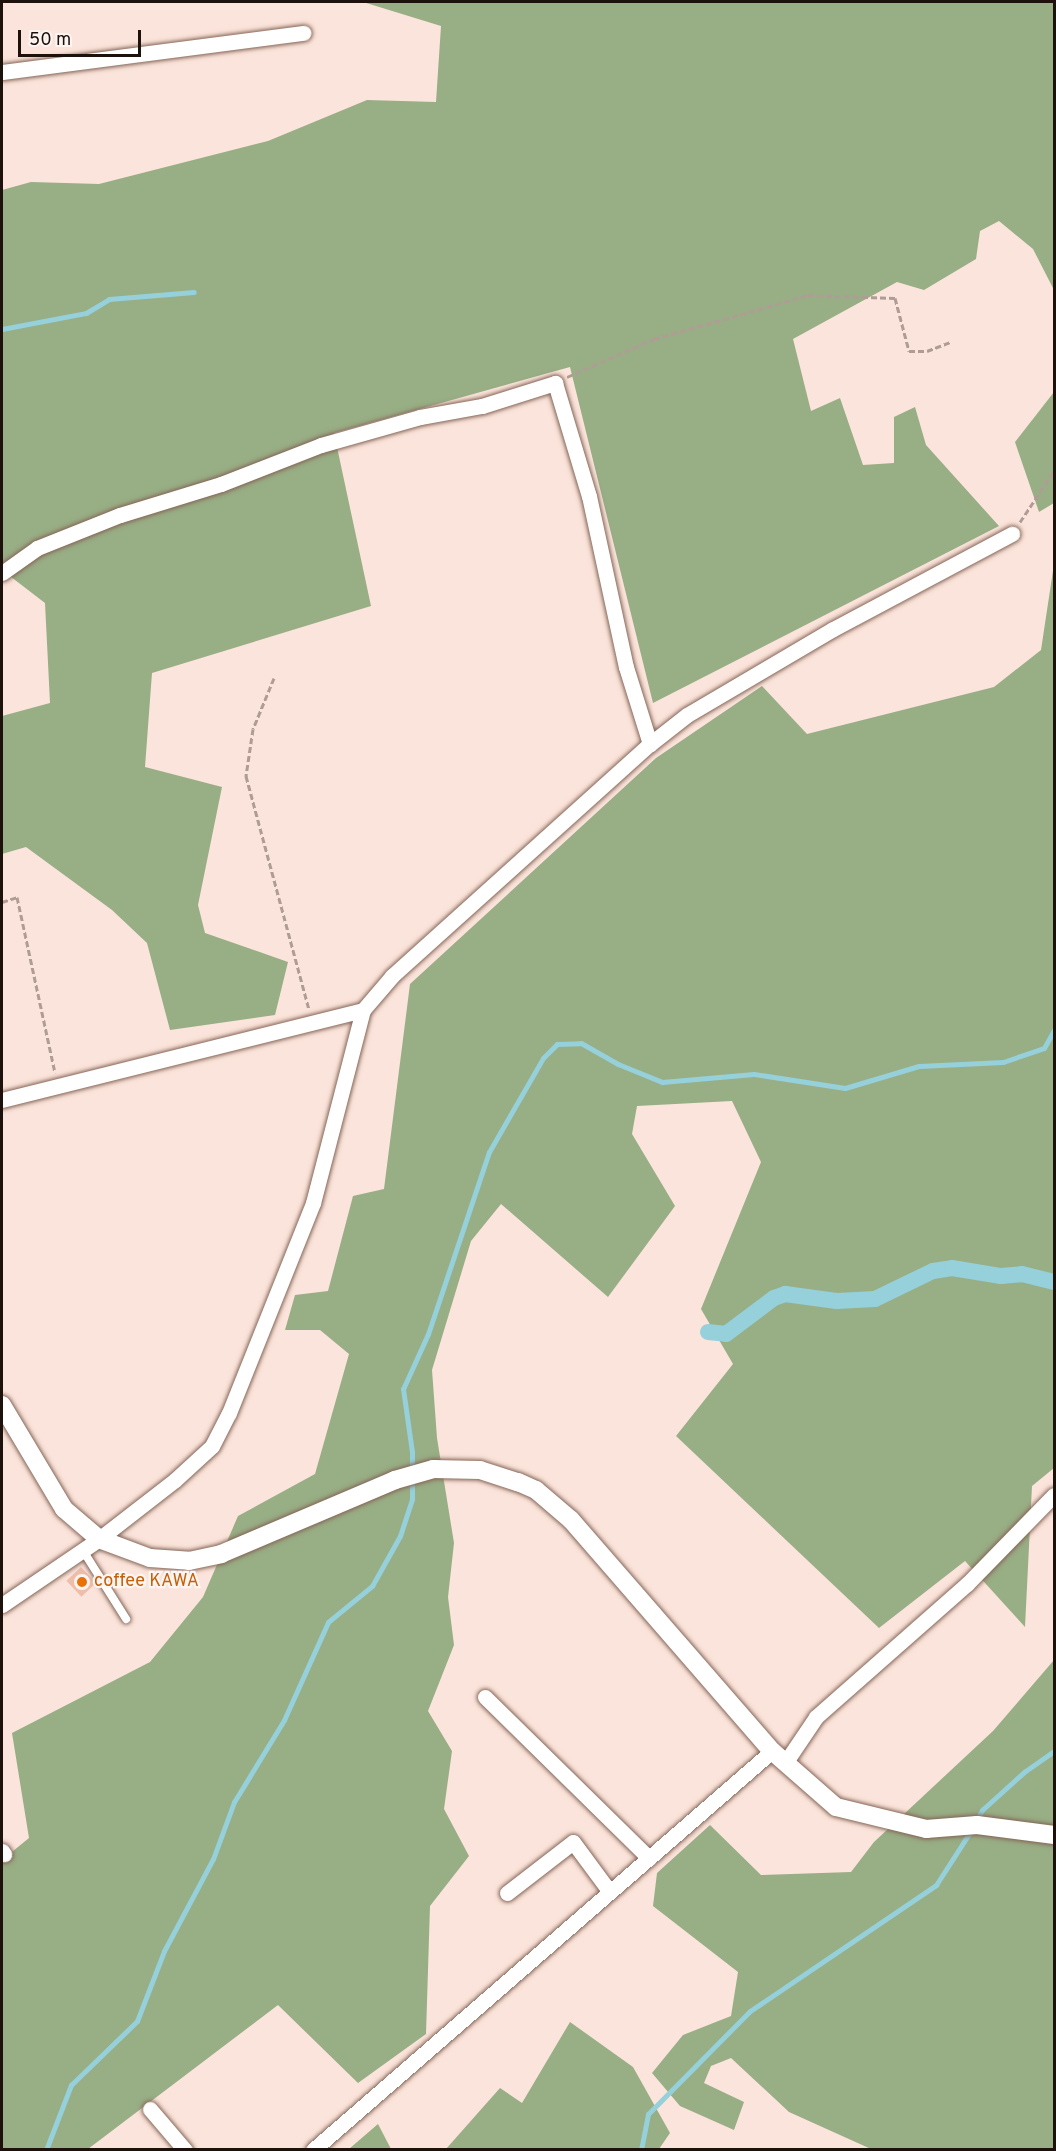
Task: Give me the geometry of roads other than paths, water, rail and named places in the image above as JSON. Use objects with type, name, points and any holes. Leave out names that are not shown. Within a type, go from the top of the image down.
[{"type":"street","points":[[2,72],[303,33]]},
{"type":"street","points":[[2,573],[37,548],[120,515],[221,484],[321,445],[420,417],[492,404],[555,383],[589,496],[626,667],[650,744]]},
{"type":"street","points":[[2,1605],[99,1539],[175,1480],[212,1446],[229,1413],[313,1203],[363,1011],[392,976],[650,744],[687,715],[833,628],[1012,534]]},
{"type":"street","points":[[2,1100],[363,1011]]},
{"type":"street","points":[[2,1405],[64,1509],[99,1539],[150,1558],[202,1559],[275,1533],[395,1480],[447,1468],[502,1476],[536,1490],[552,1503],[605,1556],[779,1757],[836,1807],[926,1829],[977,1825],[1054,1835]]},
{"type":"street","points":[[313,2150],[649,1858],[779,1757],[816,1717],[967,1584],[1054,1496]]},
{"type":"street","points":[[485,1697],[649,1858]]},
{"type":"street","points":[[507,1893],[573,1842],[610,1892]]},
{"type":"street","points":[[150,2109],[185,2150]]},
{"type":"lane","points":[[82,1550],[126,1619]]},
{"type":"waterway","points":[[2,329],[86,313],[109,299],[194,292]]},
{"type":"waterway","points":[[46,2150],[71,2085],[137,2021],[164,1951],[213,1859],[234,1802],[284,1720],[328,1622],[372,1586],[400,1536],[412,1499],[412,1452],[403,1389],[428,1334],[489,1152],[543,1058],[557,1044],[581,1043],[618,1064],[662,1082],[754,1074],[845,1088],[919,1066],[1003,1062],[1044,1048],[1054,1030]]},
{"type":"waterway","points":[[708,1332],[726,1334],[774,1298],[785,1294],[837,1301],[875,1299],[933,1271],[952,1268],[1001,1276],[1022,1274],[1054,1282]]},
{"type":"waterway","points":[[976,1821],[982,1810],[1024,1772],[1054,1751]]},
{"type":"waterway","points":[[641,2150],[648,2114],[750,2011],[936,1885],[972,1829]]},
{"type":"place","name":"coffee KAWA","points":[[82,1582]]}]
